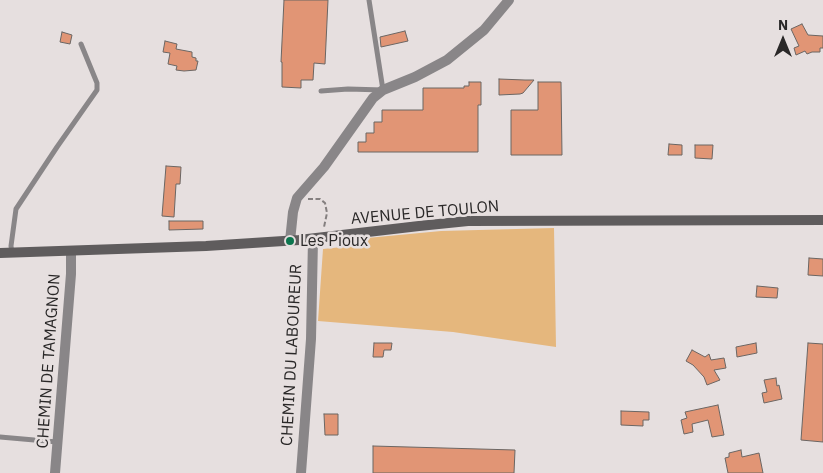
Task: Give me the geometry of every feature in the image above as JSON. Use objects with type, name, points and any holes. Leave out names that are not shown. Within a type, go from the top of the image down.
[{"type":"main road","name":"AVENUE DE TOULON","points":[[0,253],[187,247],[290,241],[468,221],[823,220]]},
{"type":"street","points":[[290,241],[293,212],[297,198],[324,167],[373,98],[383,90],[415,78],[447,60],[484,30],[509,0]]},
{"type":"street","name":"CHEMIN DU LABOUREUR","points":[[301,473],[311,339],[313,239]]},
{"type":"street","name":"CHEMIN DE TAMAGNON","points":[[55,473],[71,274],[71,251]]},
{"type":"lane","points":[[321,91],[348,89],[383,90],[369,0]]},
{"type":"lane","points":[[12,254],[16,209],[97,90],[97,83],[81,44]]},
{"type":"lane","points":[[0,437],[58,442]]},
{"type":"path","points":[[297,198],[320,199],[325,203],[327,213],[324,224],[325,237]]},
{"type":"shaded area","points":[[554,228],[556,347],[453,332],[318,321],[323,249],[342,247],[346,240],[441,231]]},
{"type":"building","points":[[284,0],[328,0],[325,64],[314,63],[313,80],[301,80],[301,88],[282,87],[281,62]]},
{"type":"building","points":[[802,24],[808,35],[823,36],[823,48],[820,48],[820,52],[807,54],[805,51],[796,55],[794,48],[799,46],[791,29]]},
{"type":"building","points":[[405,31],[408,41],[381,47],[380,37]]},
{"type":"building","points":[[62,32],[72,35],[70,44],[60,42]]},
{"type":"building","points":[[165,41],[177,44],[176,49],[192,52],[192,57],[198,61],[196,70],[176,70],[177,66],[168,64],[170,53],[163,52]]},
{"type":"building","points":[[499,79],[534,80],[523,93],[499,95]]},
{"type":"building","points":[[469,82],[481,82],[481,105],[478,105],[478,152],[358,152],[358,142],[366,142],[366,133],[374,133],[374,122],[382,122],[382,110],[423,110],[423,88],[464,88],[464,86],[469,86]]},
{"type":"building","points":[[538,82],[561,82],[562,155],[511,155],[511,110],[538,110]]},
{"type":"building","points":[[669,144],[682,145],[682,155],[668,155]]},
{"type":"building","points":[[695,145],[713,145],[712,159],[695,158]]},
{"type":"building","points":[[166,166],[181,167],[180,184],[176,184],[174,217],[162,216]]},
{"type":"building","points":[[169,221],[203,221],[203,229],[169,230]]},
{"type":"building","points":[[809,258],[823,259],[823,276],[808,275]]},
{"type":"building","points":[[757,286],[778,288],[777,298],[756,297]]},
{"type":"building","points":[[374,343],[392,343],[391,350],[384,350],[383,357],[373,357]]},
{"type":"building","points":[[756,343],[757,353],[737,357],[736,347]]},
{"type":"building","points":[[808,343],[823,344],[823,442],[801,440]]},
{"type":"building","points":[[692,350],[705,357],[709,354],[711,360],[724,358],[726,368],[714,370],[720,380],[707,385],[704,377],[693,365],[686,361]]},
{"type":"building","points":[[776,378],[782,399],[764,403],[762,393],[767,392],[764,380]]},
{"type":"building","points":[[718,405],[724,435],[712,437],[708,420],[692,424],[693,432],[684,434],[681,420],[687,418],[685,412]]},
{"type":"building","points":[[621,411],[649,412],[649,420],[643,420],[643,426],[621,425]]},
{"type":"building","points":[[324,414],[338,414],[338,435],[325,435]]},
{"type":"building","points":[[373,446],[515,450],[514,473],[373,473]]},
{"type":"building","points":[[741,450],[742,457],[759,453],[763,473],[728,473],[725,458],[729,457],[729,453]]},
{"type":"place","name":"Les Pioux","points":[[290,241]]}]
